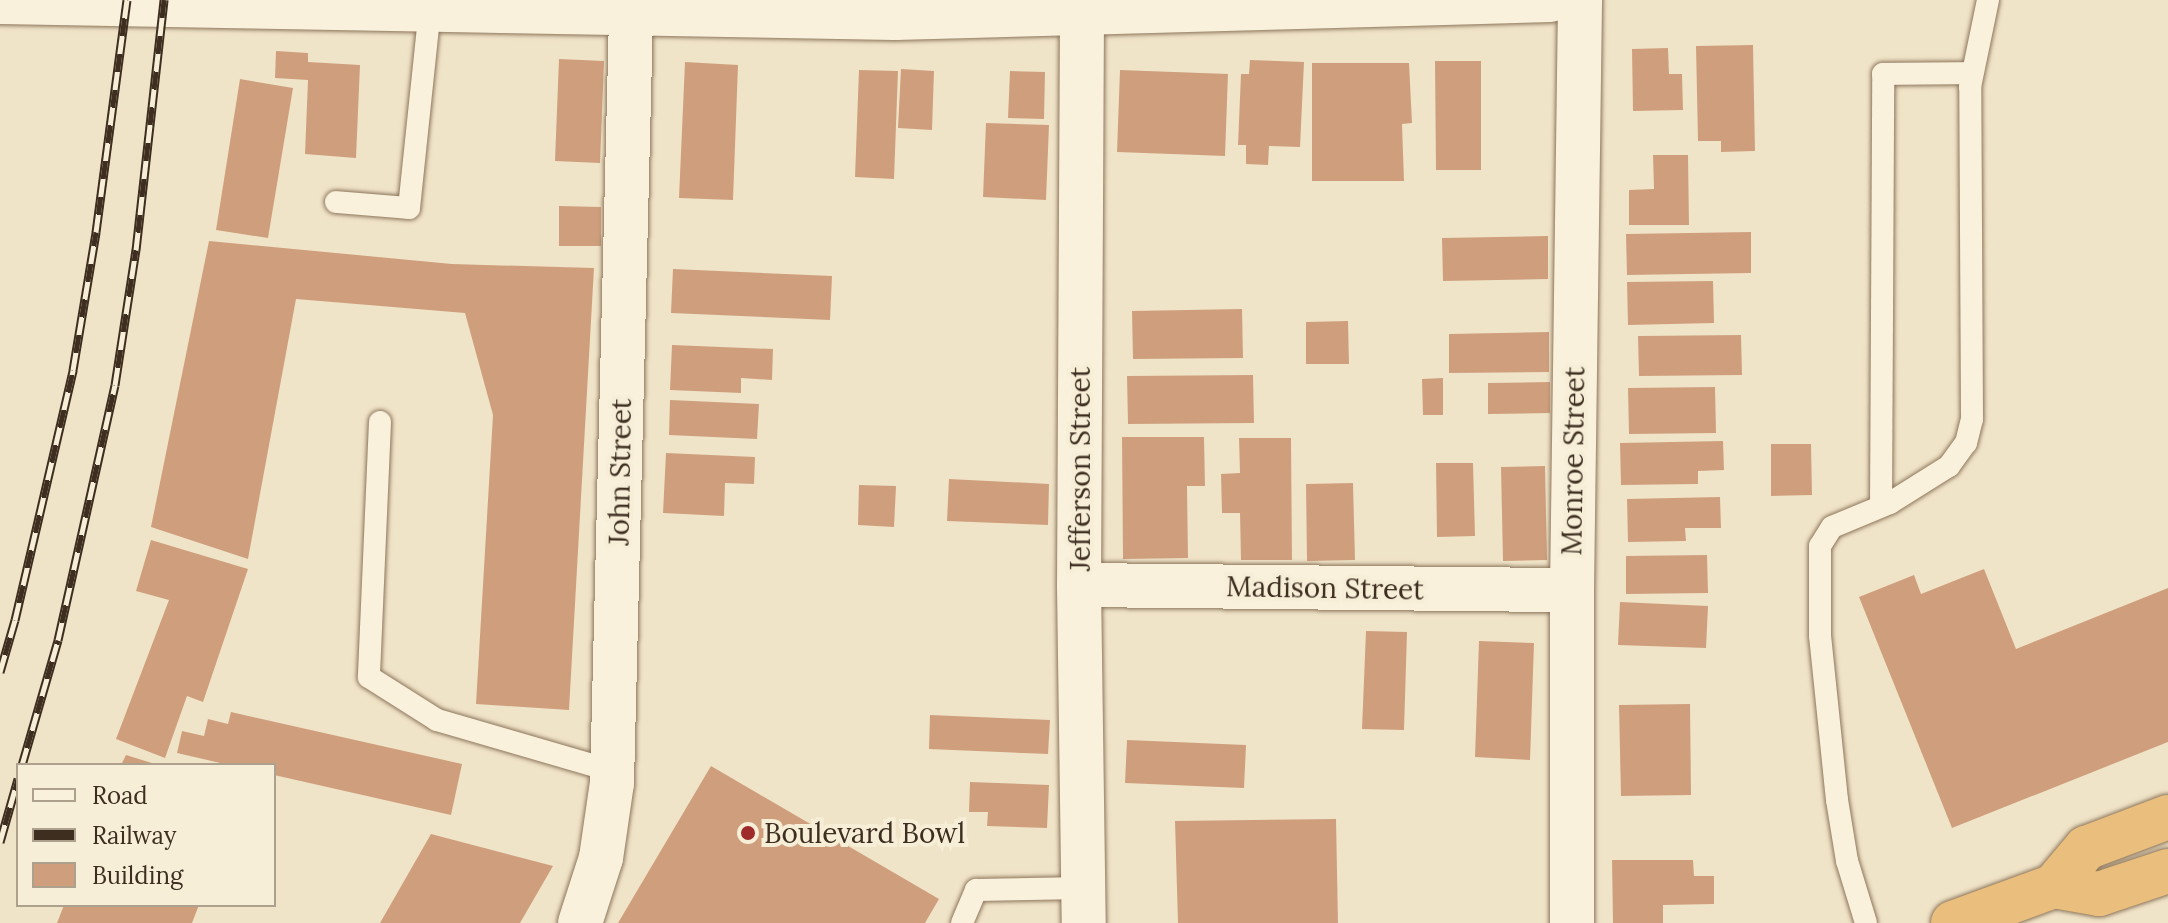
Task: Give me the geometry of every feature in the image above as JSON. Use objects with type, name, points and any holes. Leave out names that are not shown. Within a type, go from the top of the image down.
[{"type":"highway","points":[[1953,923],[2054,886],[2086,848],[2168,817]]},
{"type":"highway","points":[[2054,886],[2099,894],[2168,871]]},
{"type":"street","points":[[0,2],[631,15],[893,9],[1082,15],[1551,0]]},
{"type":"street","name":"Monroe Street","points":[[1572,923],[1572,590],[1580,0]]},
{"type":"street","name":"John Street","points":[[580,923],[601,858],[613,771],[631,15]]},
{"type":"street","name":"Jefferson Street","points":[[1082,15],[1079,585],[1084,905]]},
{"type":"street","name":"Madison Street","points":[[1079,585],[1572,590]]},
{"type":"lane","points":[[1866,923],[1847,861],[1837,800],[1820,636],[1820,546],[1832,527],[1881,506],[1949,466],[1966,443],[1972,419],[1972,73],[1988,0]]},
{"type":"lane","points":[[336,202],[409,208],[430,9]]},
{"type":"lane","points":[[1881,506],[1883,74],[1972,73]]},
{"type":"lane","points":[[380,422],[369,677],[437,720],[613,771]]},
{"type":"lane","points":[[962,923],[976,890],[1084,905]]},
{"type":"building","points":[[1753,45],[1755,151],[1721,152],[1721,141],[1698,141],[1696,46]]},
{"type":"building","points":[[1668,48],[1669,74],[1682,74],[1683,110],[1633,111],[1632,49]]},
{"type":"building","points":[[276,51],[308,53],[308,62],[360,65],[356,158],[305,154],[308,80],[275,78]]},
{"type":"building","points":[[559,59],[604,61],[600,163],[555,161]]},
{"type":"building","points":[[1250,60],[1304,62],[1300,147],[1269,146],[1268,165],[1246,164],[1246,145],[1238,145],[1241,74],[1249,74]]},
{"type":"building","points":[[1435,61],[1481,61],[1481,170],[1436,170]]},
{"type":"building","points":[[685,62],[738,65],[733,200],[679,198]]},
{"type":"building","points":[[1312,63],[1409,63],[1412,123],[1402,124],[1404,181],[1312,181]]},
{"type":"building","points":[[901,69],[934,71],[932,130],[898,128]]},
{"type":"building","points":[[859,70],[898,71],[894,179],[855,177]]},
{"type":"building","points":[[1120,70],[1228,74],[1225,156],[1117,152]]},
{"type":"building","points":[[1010,71],[1045,72],[1044,119],[1008,118]]},
{"type":"building","points":[[240,79],[293,88],[268,238],[216,230]]},
{"type":"building","points":[[986,123],[1049,125],[1046,200],[983,197]]},
{"type":"building","points":[[1653,155],[1688,155],[1689,225],[1629,225],[1629,190],[1654,189]]},
{"type":"building","points":[[559,206],[601,207],[601,246],[559,246]]},
{"type":"building","points":[[1751,232],[1751,273],[1627,275],[1626,234]]},
{"type":"building","points":[[1548,236],[1548,279],[1443,281],[1442,238]]},
{"type":"building","points":[[209,241],[452,264],[594,268],[569,710],[476,704],[493,415],[465,313],[296,299],[248,559],[151,527]]},
{"type":"building","points":[[673,269],[832,276],[830,320],[671,313]]},
{"type":"building","points":[[1713,281],[1714,323],[1628,325],[1627,282]]},
{"type":"building","points":[[1242,309],[1243,358],[1133,359],[1132,311]]},
{"type":"building","points":[[1348,321],[1349,364],[1306,364],[1306,322]]},
{"type":"building","points":[[1549,332],[1549,372],[1449,373],[1449,334]]},
{"type":"building","points":[[1741,335],[1742,375],[1639,376],[1638,336]]},
{"type":"building","points":[[672,345],[773,349],[772,380],[741,378],[741,393],[670,390]]},
{"type":"building","points":[[1253,375],[1254,423],[1128,424],[1127,376]]},
{"type":"building","points":[[1443,378],[1443,415],[1423,415],[1422,379]]},
{"type":"building","points":[[1550,382],[1550,413],[1488,414],[1488,383]]},
{"type":"building","points":[[1715,387],[1716,433],[1629,434],[1628,388]]},
{"type":"building","points":[[670,400],[759,404],[757,439],[669,435]]},
{"type":"building","points":[[1122,437],[1204,437],[1205,486],[1187,486],[1188,558],[1123,559]]},
{"type":"building","points":[[1239,438],[1291,438],[1292,560],[1241,560],[1240,513],[1222,513],[1221,474],[1240,473]]},
{"type":"building","points":[[1723,441],[1724,470],[1698,471],[1698,484],[1621,485],[1620,443]]},
{"type":"building","points":[[1771,444],[1811,444],[1812,495],[1771,496]]},
{"type":"building","points":[[666,453],[755,457],[754,484],[725,483],[724,516],[663,513]]},
{"type":"building","points":[[1436,463],[1473,463],[1475,536],[1437,537]]},
{"type":"building","points":[[1545,466],[1547,560],[1503,561],[1501,467]]},
{"type":"building","points":[[949,479],[1049,484],[1048,525],[947,521]]},
{"type":"building","points":[[1353,483],[1355,560],[1307,561],[1306,484]]},
{"type":"building","points":[[859,485],[896,486],[894,527],[858,525]]},
{"type":"building","points":[[1720,497],[1721,528],[1685,528],[1686,541],[1628,542],[1627,499]]},
{"type":"building","points":[[151,540],[248,569],[203,702],[187,696],[165,758],[116,739],[169,600],[136,591]]},
{"type":"building","points":[[1707,555],[1708,593],[1626,594],[1626,556]]},
{"type":"building","points":[[1984,569],[2016,649],[2168,588],[2168,742],[1952,828],[1859,597],[1914,575],[1921,594]]},
{"type":"building","points":[[1620,602],[1708,606],[1706,648],[1618,645]]},
{"type":"building","points":[[1366,631],[1407,632],[1404,730],[1362,729]]},
{"type":"building","points":[[1479,641],[1534,643],[1530,760],[1475,757]]},
{"type":"building","points":[[1690,704],[1691,795],[1621,796],[1619,705]]},
{"type":"building","points":[[231,712],[462,764],[451,815],[276,775],[276,763],[220,763],[177,753],[182,731],[204,736],[208,719],[228,724]]},
{"type":"building","points":[[930,715],[1050,720],[1048,754],[929,749]]},
{"type":"building","points":[[1127,740],[1246,745],[1244,788],[1125,783]]},
{"type":"building","points":[[126,755],[152,763],[122,763]]},
{"type":"building","name":"Boulevard Bowl","points":[[711,766],[939,899],[925,923],[618,923]]},
{"type":"building","points":[[970,782],[1049,785],[1047,828],[987,826],[988,812],[969,812]]},
{"type":"building","points":[[1336,819],[1338,923],[1178,923],[1175,821]]},
{"type":"building","points":[[431,834],[553,866],[520,923],[380,923]]},
{"type":"building","points":[[1612,860],[1693,860],[1694,876],[1714,876],[1714,904],[1663,905],[1663,923],[1613,923]]},
{"type":"building","points":[[63,907],[198,907],[192,923],[57,923]]},
{"type":"railway","points":[[0,672],[73,370],[96,232],[127,0]]},
{"type":"railway","points":[[23,763],[58,640],[115,385],[136,250],[164,0]]},
{"type":"railway","points":[[0,842],[16,786]]},
{"type":"place","name":"Boulevard Bowl","points":[[748,833]]}]
